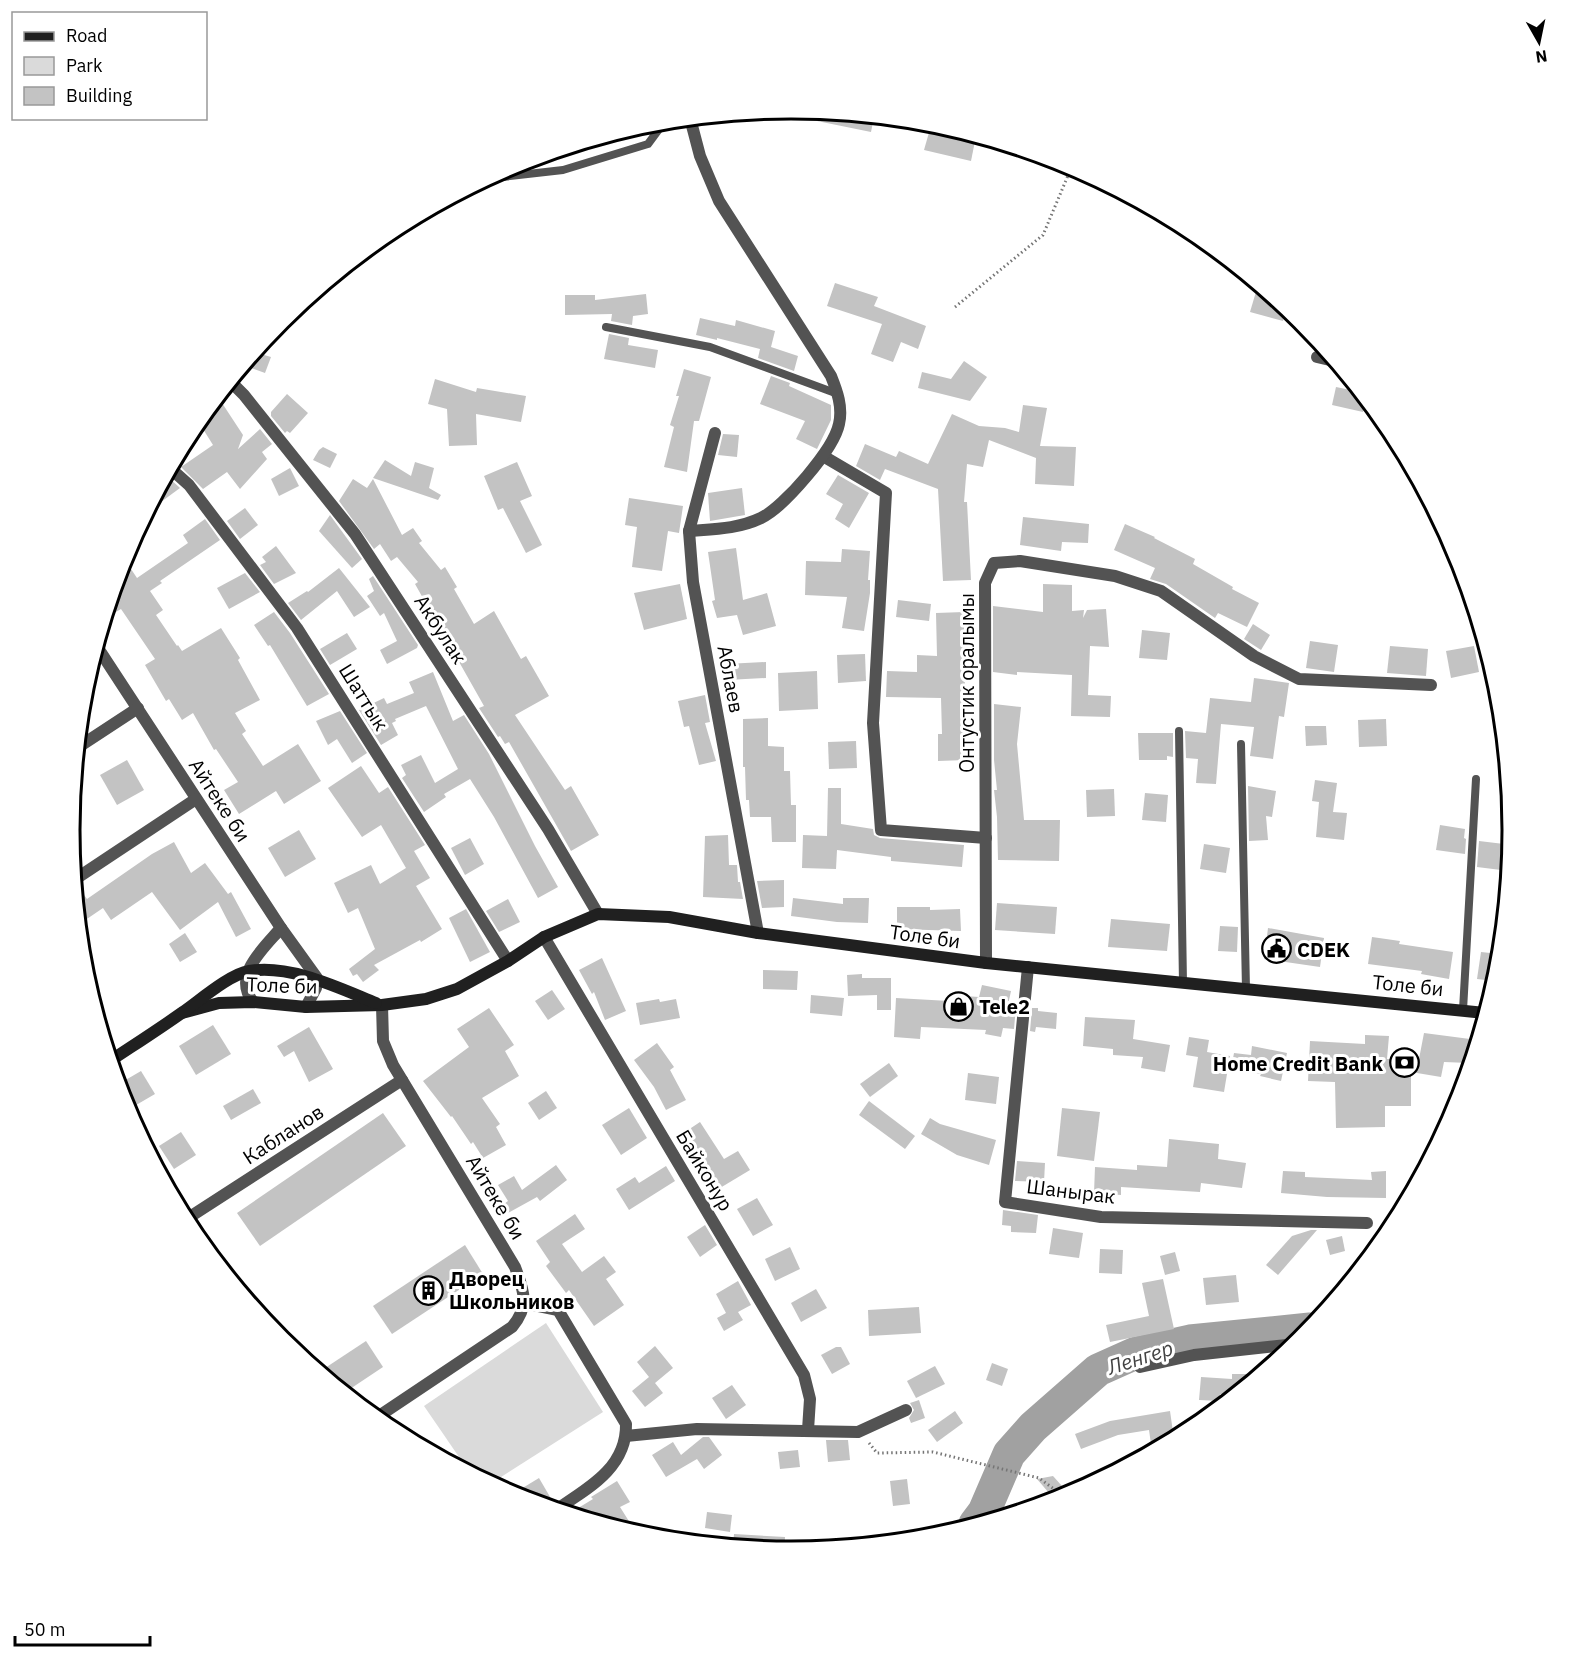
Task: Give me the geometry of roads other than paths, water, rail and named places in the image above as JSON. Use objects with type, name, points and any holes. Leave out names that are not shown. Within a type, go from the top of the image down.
[{"type":"main road","name":"Толе би","points":[[182,1012],[219,1003],[253,1002],[306,1007],[382,1005],[426,999],[457,989],[508,961],[544,937],[598,914],[669,917],[758,933],[986,963],[1478,1011]]},
{"type":"main road","name":"Толе би","points":[[116,1057],[213,988],[247,971],[272,971],[317,978],[382,1005]]},
{"type":"street","points":[[689,531],[737,527],[762,518],[775,509],[823,456],[833,441],[839,425],[841,409],[831,375],[719,201],[700,156],[692,126]]},
{"type":"street","points":[[1317,357],[1322,358]]},
{"type":"street","name":"Акбулак","points":[[235,386],[355,534],[548,829],[598,914]]},
{"type":"street","name":"Аблаев","points":[[715,433],[689,531],[693,582],[758,933]]},
{"type":"street","points":[[823,456],[886,493],[873,723],[881,830],[986,838]]},
{"type":"street","name":"Шаттык","points":[[176,473],[189,485],[297,628],[508,961]]},
{"type":"street","name":"Онтустик оралымы","points":[[986,963],[985,583],[994,563],[1020,561],[1104,574],[1161,591],[1254,656],[1299,679],[1431,685]]},
{"type":"street","name":"Айтеке би","points":[[102,654],[281,928],[317,978]]},
{"type":"street","points":[[85,742],[138,708]]},
{"type":"street","points":[[81,875],[196,799]]},
{"type":"street","points":[[253,1002],[247,994],[247,971],[281,928]]},
{"type":"street","name":"Байконур","points":[[544,937],[804,1375],[810,1399],[808,1430]]},
{"type":"street","name":"Шанырак","points":[[1028,967],[1005,1202],[1101,1217],[1367,1223]]},
{"type":"street","points":[[306,1007],[316,988],[317,978]]},
{"type":"street","name":"Айтеке би","points":[[382,1005],[383,1041],[402,1080],[515,1267],[521,1282],[524,1303]]},
{"type":"street","name":"Кабланов","points":[[193,1215],[402,1080]]},
{"type":"street","points":[[384,1413],[512,1327],[521,1316],[524,1303],[558,1310],[626,1424],[623,1450],[611,1469],[591,1487],[565,1504]]},
{"type":"street","points":[[1140,1367],[1194,1355],[1279,1346]]},
{"type":"street","points":[[626,1436],[697,1429],[858,1432],[906,1410]]},
{"type":"lane","points":[[511,176],[563,170],[648,144],[657,132]]},
{"type":"lane","points":[[606,327],[710,347],[838,394]]},
{"type":"lane","points":[[1179,731],[1184,983]]},
{"type":"lane","points":[[1240,744],[1246,989]]},
{"type":"lane","points":[[1463,1010],[1476,779]]},
{"type":"waterway","name":"Ленгер","points":[[982,1515],[1009,1454],[1033,1427],[1098,1370],[1136,1353],[1190,1341],[1295,1330]]},
{"type":"place","name":"CDEK","points":[[1276,949]]},
{"type":"place","name":"Tele2","points":[[958,1006]]},
{"type":"place","name":"Home Credit Bank","points":[[1404,1063]]},
{"type":"place","name":"Дворец Школьников","points":[[428,1290]]}]
